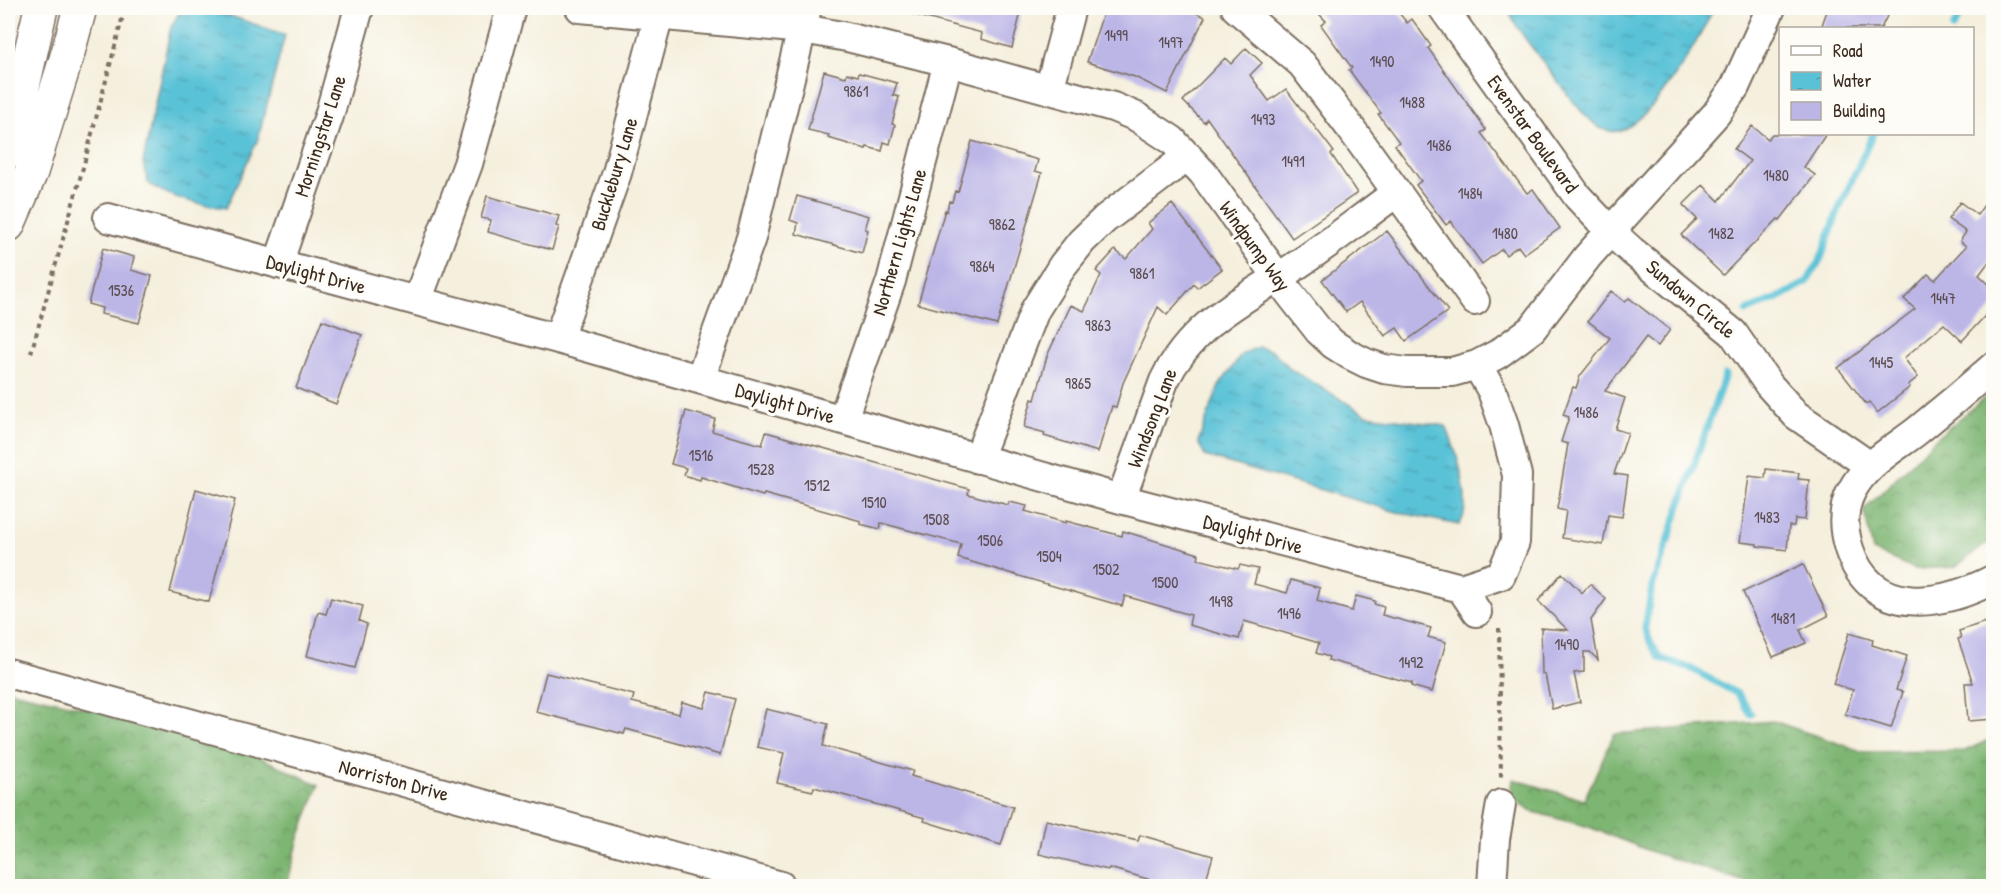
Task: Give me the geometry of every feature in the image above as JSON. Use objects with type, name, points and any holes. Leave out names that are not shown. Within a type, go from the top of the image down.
[{"type":"main road","points":[[8,151],[41,8]]},
{"type":"main road","points":[[8,225],[31,172],[80,8]]},
{"type":"street","name":"Morningstar Lane","points":[[278,264],[329,116],[359,8]]},
{"type":"street","points":[[417,301],[468,165],[511,8]]},
{"type":"street","name":"Windpump Way","points":[[579,8],[805,18],[847,37],[1113,106],[1137,117],[1172,140],[1188,156],[1203,173],[1319,331],[1350,356],[1366,363],[1384,369],[1429,374],[1452,372],[1478,365],[1498,354],[1532,329],[1588,256],[1716,114],[1736,87],[1771,8]]},
{"type":"street","points":[[1049,90],[1071,8]]},
{"type":"street","points":[[1236,8],[1302,64],[1475,301]]},
{"type":"street","name":"Evenstar Boulevard","points":[[1443,8],[1459,19],[1578,197],[1611,232]]},
{"type":"street","name":"Bucklebury Lane","points":[[558,339],[617,173],[660,11]]},
{"type":"street","points":[[700,379],[751,238],[805,18]]},
{"type":"street","name":"Northern Lights Lane","points":[[843,419],[891,281],[948,62]]},
{"type":"street","points":[[978,459],[1035,310],[1063,265],[1105,219],[1188,156]]},
{"type":"street","name":"Windsong Lane","points":[[1121,499],[1155,403],[1173,363],[1186,345],[1209,322],[1298,264],[1396,193]]},
{"type":"street","name":"Daylight Drive","points":[[108,218],[558,339],[1121,499],[1461,588]]},
{"type":"street","name":"Sundown Circle","points":[[1611,232],[1733,333],[1769,385],[1796,415],[1870,466]]},
{"type":"street","points":[[1478,365],[1492,391],[1504,425],[1517,475],[1515,542],[1501,575],[1461,588],[1488,620]]},
{"type":"street","points":[[1994,366],[1870,466],[1851,492],[1844,522],[1850,552],[1861,573],[1871,585],[1892,598],[1918,602],[1956,595],[1994,579]]},
{"type":"street","name":"Norriston Drive","points":[[8,673],[781,886]]},
{"type":"street","points":[[1492,886],[1494,839],[1501,804]]},
{"type":"path","points":[[31,353],[126,8]]},
{"type":"path","points":[[1488,620],[1501,804]]},
{"type":"green space","points":[[1993,391],[1993,539],[1955,567],[1915,569],[1873,551],[1864,510],[1935,439]]},
{"type":"green space","points":[[8,690],[220,739],[319,785],[299,838],[287,886],[8,886]]},
{"type":"green space","points":[[1773,721],[1864,752],[1965,751],[1993,738],[1993,886],[1758,886],[1652,852],[1589,827],[1530,811],[1511,796],[1513,779],[1584,800],[1614,734]]},
{"type":"water","points":[[182,8],[208,8],[285,35],[258,139],[226,208],[186,200],[157,189],[148,183],[143,162],[171,27]]},
{"type":"water","points":[[1508,8],[1714,8],[1685,61],[1654,103],[1638,119],[1623,129],[1608,131],[1593,122],[1571,99],[1521,33]]},
{"type":"water","points":[[1258,347],[1273,351],[1290,369],[1367,415],[1446,426],[1462,476],[1464,491],[1465,504],[1459,525],[1397,512],[1205,456],[1198,442],[1219,386],[1242,354]]},
{"type":"building","points":[[908,8],[1022,8],[1012,48],[981,39],[982,33],[907,13]]},
{"type":"building","points":[[1105,8],[1186,8],[1205,17],[1167,93],[1135,77],[1087,62]]},
{"type":"building","points":[[1313,8],[1395,8],[1407,23],[1412,19],[1431,46],[1428,48],[1486,130],[1481,133],[1527,193],[1533,189],[1560,228],[1524,254],[1518,246],[1506,255],[1502,249],[1482,264],[1451,221],[1446,225],[1416,185],[1421,181],[1395,145],[1399,142],[1349,70],[1352,68],[1321,25],[1326,21]]},
{"type":"building","points":[[1828,8],[1891,8],[1882,27],[1821,27]]},
{"type":"building","points":[[1246,48],[1262,63],[1250,75],[1269,101],[1286,89],[1334,152],[1331,154],[1357,193],[1292,238],[1207,118],[1204,122],[1183,101],[1225,58],[1231,64]]},
{"type":"building","points":[[824,71],[846,77],[847,73],[858,76],[859,73],[897,83],[893,95],[899,97],[892,124],[895,125],[890,144],[884,142],[882,151],[867,147],[866,149],[808,130]]},
{"type":"building","points":[[1752,126],[1768,139],[1772,134],[1825,135],[1804,167],[1815,175],[1780,220],[1778,219],[1723,275],[1681,235],[1697,219],[1683,205],[1703,185],[1719,201],[1750,161],[1734,149]]},
{"type":"building","points":[[972,141],[1038,160],[1035,171],[1042,173],[997,325],[918,304],[945,210],[947,211],[949,201],[952,202],[955,191],[958,192]]},
{"type":"building","points":[[1994,191],[1994,255],[1979,275],[1994,289],[1994,306],[1962,341],[1944,324],[1904,358],[1918,377],[1908,385],[1910,387],[1877,413],[1869,402],[1866,404],[1838,368],[1915,309],[1904,299],[1928,274],[1935,280],[1966,246],[1960,241],[1966,232],[1948,219],[1960,202],[1977,215]]},
{"type":"building","points":[[487,196],[559,216],[556,226],[559,227],[552,250],[488,232],[491,220],[481,218]]},
{"type":"building","points":[[797,196],[869,216],[862,253],[796,234],[798,223],[790,220]]},
{"type":"building","points":[[1172,204],[1222,269],[1197,288],[1194,284],[1167,315],[1158,307],[1123,383],[1116,407],[1112,406],[1098,452],[1044,436],[1045,433],[1024,427],[1032,399],[1035,400],[1047,356],[1071,305],[1084,311],[1101,275],[1096,271],[1115,250],[1126,259],[1152,229],[1148,223]]},
{"type":"building","points":[[1387,231],[1448,311],[1406,341],[1397,328],[1385,336],[1360,302],[1346,312],[1322,280]]},
{"type":"building","points":[[103,248],[134,257],[131,270],[152,276],[139,323],[101,314],[102,308],[88,304]]},
{"type":"building","points":[[1611,291],[1625,302],[1629,298],[1670,330],[1658,346],[1646,337],[1605,391],[1625,398],[1615,429],[1628,433],[1614,474],[1628,476],[1622,517],[1608,515],[1603,545],[1562,538],[1566,511],[1557,509],[1568,444],[1561,442],[1569,417],[1563,415],[1573,387],[1576,388],[1580,376],[1610,338],[1588,321]]},
{"type":"building","points":[[322,320],[362,335],[336,404],[296,388]]},
{"type":"building","points":[[686,411],[715,419],[712,431],[736,438],[762,445],[766,432],[969,489],[968,494],[1008,505],[1009,502],[1027,506],[1025,511],[1066,523],[1066,521],[1122,536],[1123,531],[1199,554],[1198,559],[1238,569],[1240,565],[1258,569],[1254,584],[1287,593],[1291,580],[1320,588],[1317,601],[1352,611],[1356,596],[1375,601],[1374,604],[1384,607],[1382,615],[1431,628],[1428,637],[1446,642],[1432,692],[1411,686],[1412,683],[1328,660],[1329,657],[1316,653],[1319,643],[1244,621],[1239,639],[1189,625],[1191,615],[1125,596],[1122,606],[958,558],[961,544],[881,523],[880,529],[860,524],[861,521],[764,494],[763,496],[701,477],[700,480],[684,475],[686,468],[671,464]]},
{"type":"building","points":[[1766,469],[1799,473],[1798,479],[1809,480],[1805,520],[1795,519],[1794,526],[1789,526],[1787,550],[1740,542],[1749,476],[1765,478]]},
{"type":"building","points":[[196,489],[235,500],[209,602],[170,592]]},
{"type":"building","points":[[1803,564],[1828,616],[1800,630],[1806,643],[1773,657],[1743,592]]},
{"type":"building","points":[[1562,573],[1582,593],[1590,584],[1606,599],[1591,620],[1598,660],[1590,652],[1584,652],[1584,672],[1574,673],[1580,702],[1552,709],[1545,674],[1542,674],[1541,628],[1568,630],[1538,601]]},
{"type":"building","points":[[331,598],[363,606],[359,621],[367,624],[355,668],[307,656],[318,612],[326,614]]},
{"type":"building","points":[[1994,619],[1994,719],[1968,721],[1965,683],[1973,683],[1958,639],[1961,638],[1959,631]]},
{"type":"building","points":[[1849,633],[1873,640],[1872,645],[1907,656],[1896,690],[1903,692],[1891,728],[1845,714],[1853,690],[1833,684]]},
{"type":"building","points":[[546,673],[634,695],[632,702],[679,714],[682,702],[704,708],[709,692],[735,699],[720,755],[626,729],[624,734],[536,712]]},
{"type":"building","points":[[766,709],[828,724],[823,746],[913,771],[911,776],[1013,807],[1001,845],[924,821],[925,818],[814,787],[813,791],[777,783],[784,753],[757,747]]},
{"type":"building","points":[[1046,820],[1138,841],[1140,835],[1213,856],[1204,886],[1172,886],[1109,868],[1108,870],[1039,854]]},
{"type":"waterway","points":[[1954,27],[1964,8]]},
{"type":"waterway","points":[[1747,311],[1807,282],[1821,258],[1838,211],[1873,135]]},
{"type":"waterway","points":[[1725,375],[1652,587],[1645,628],[1660,658],[1688,667],[1738,694],[1751,714]]}]
